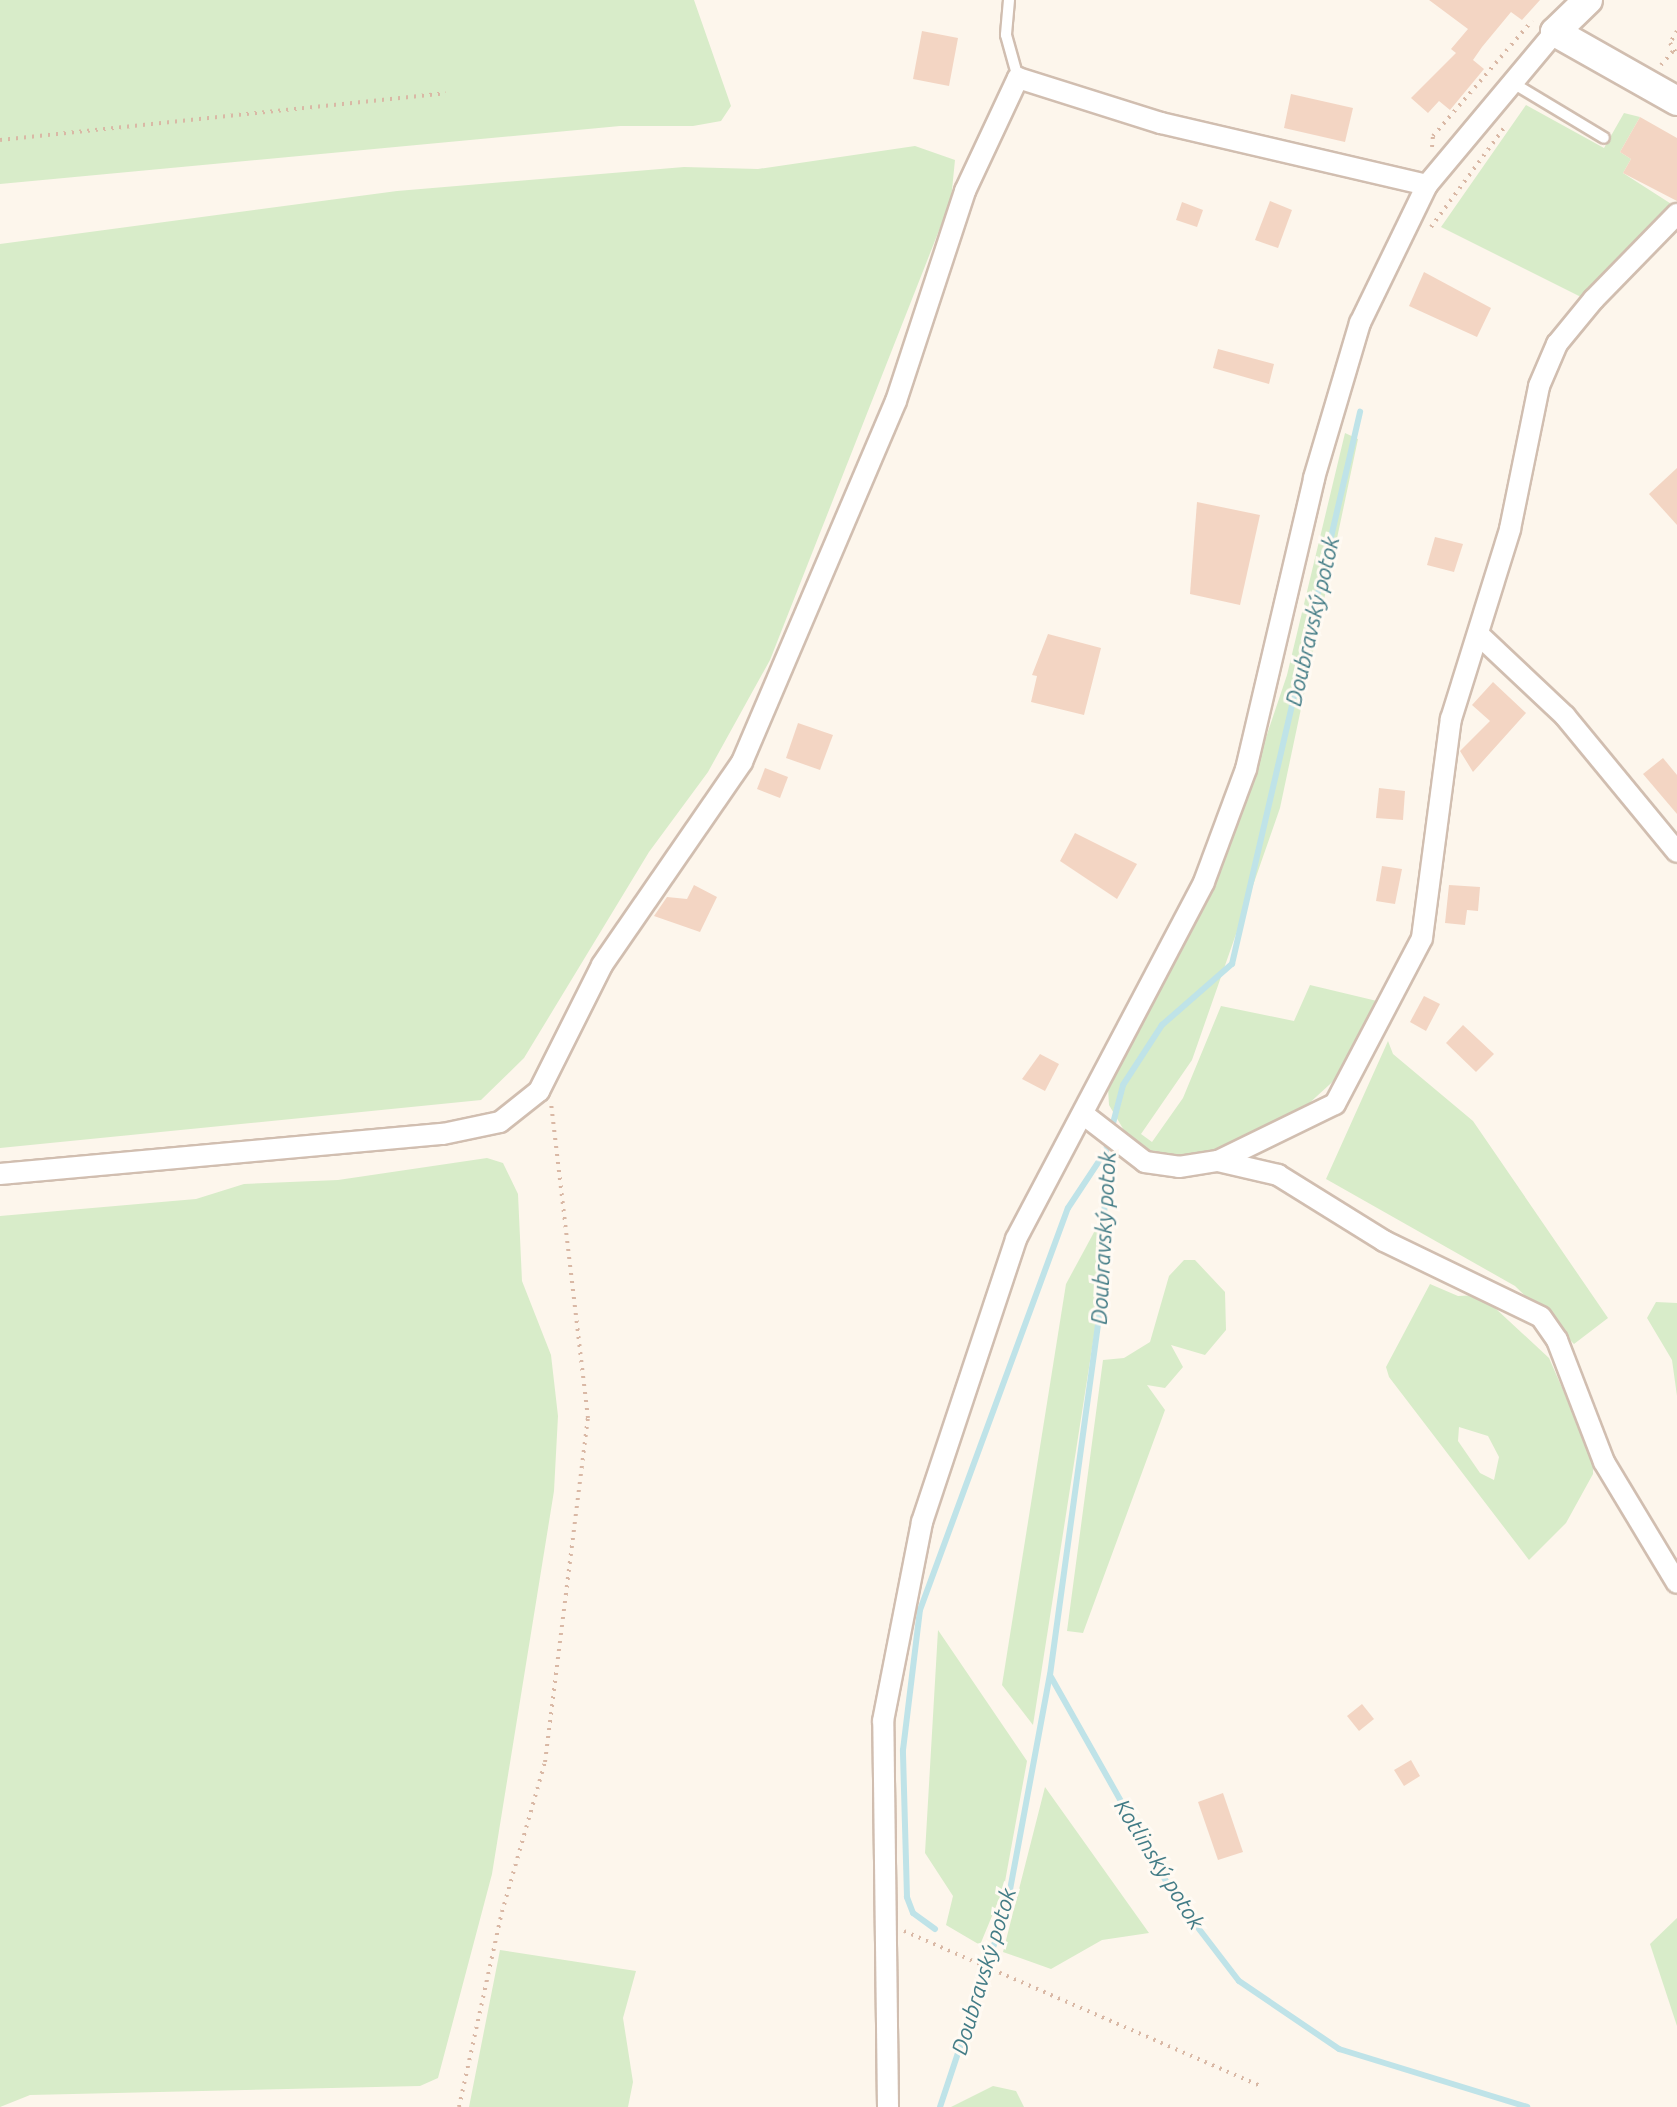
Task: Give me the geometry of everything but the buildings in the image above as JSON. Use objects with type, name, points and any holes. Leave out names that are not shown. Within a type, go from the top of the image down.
[{"type":"street","points":[[888,2107],[891,1925],[883,1721],[922,1522],[1016,1239],[1204,882],[1241,783],[1360,323],[1427,185],[1522,88],[1530,64],[1555,32],[1588,0]]},
{"type":"street","points":[[1555,32],[1677,101]]},
{"type":"street","points":[[0,1174],[443,1134],[500,1122],[539,1091],[602,965],[742,762],[896,401],[965,191],[1018,78],[1161,123],[1427,185]]},
{"type":"street","points":[[1083,1114],[1145,1162],[1179,1167],[1218,1161],[1335,1104],[1376,1033],[1422,938],[1451,719],[1510,529],[1528,424],[1557,344],[1677,214]]},
{"type":"street","points":[[1479,635],[1565,716],[1677,852]]},
{"type":"street","points":[[1218,1161],[1278,1175],[1384,1241],[1541,1317],[1557,1340],[1604,1462],[1677,1583]]},
{"type":"lane","points":[[1009,0],[1006,35],[1018,78]]},
{"type":"lane","points":[[1522,88],[1604,138]]},
{"type":"path","points":[[1654,73],[1675,52],[1677,31]]},
{"type":"path","points":[[1509,48],[1530,64]]},
{"type":"path","points":[[1424,239],[1522,88]]},
{"type":"path","points":[[0,140],[446,93]]},
{"type":"path","points":[[459,2107],[502,1912],[545,1762],[588,1418],[558,1111],[539,1091]]},
{"type":"path","points":[[891,1925],[1263,2087]]},
{"type":"green space","points":[[0,0],[694,0],[731,106],[721,121],[693,126],[620,126],[0,184]]},
{"type":"green space","points":[[1526,105],[1604,148],[1624,113],[1640,117],[1620,152],[1631,159],[1623,173],[1676,207],[1585,299],[1441,227]]},
{"type":"green space","points":[[915,146],[955,160],[951,200],[770,660],[708,772],[649,852],[524,1058],[481,1100],[0,1148],[0,244],[397,191],[684,167],[758,169]]},
{"type":"green space","points":[[1345,433],[1358,439],[1280,808],[1192,1060],[1141,1134],[1152,1142],[1183,1098],[1221,1006],[1294,1021],[1310,985],[1377,1001],[1340,1075],[1293,1118],[1201,1163],[1159,1157],[1125,1132],[1109,1105],[1108,1088],[1221,871],[1287,675]]},
{"type":"green space","points":[[1388,1041],[1393,1054],[1473,1121],[1608,1318],[1574,1344],[1515,1286],[1326,1179]]},
{"type":"green space","points":[[487,1158],[503,1163],[518,1194],[522,1281],[551,1355],[558,1416],[554,1491],[492,1874],[438,2078],[420,2086],[30,2095],[0,2107],[0,1216],[196,1199],[244,1184],[338,1180]]},
{"type":"green space","points":[[1099,1223],[1098,1310],[1033,1725],[1002,1685],[1066,1284]]},
{"type":"green space","points":[[1184,1260],[1195,1260],[1225,1292],[1226,1330],[1205,1355],[1171,1345],[1183,1367],[1165,1388],[1147,1385],[1165,1410],[1083,1633],[1067,1631],[1103,1360],[1124,1358],[1150,1342],[1169,1276]]},
{"type":"green space","points":[[1430,1284],[1458,1296],[1481,1295],[1549,1358],[1593,1458],[1593,1474],[1566,1523],[1529,1560],[1389,1377],[1386,1367]],"holes":[[[1459,1427],[1488,1436],[1499,1457],[1494,1480],[1480,1473],[1458,1441]]]},
{"type":"green space","points":[[1656,1302],[1677,1303],[1677,1396],[1672,1360],[1647,1318]]},
{"type":"green space","points":[[938,1630],[1027,1761],[1004,1887],[980,1945],[946,1925],[953,1896],[925,1853]]},
{"type":"green space","points":[[1045,1787],[1149,1933],[1102,1940],[1051,1969],[1003,1952]]},
{"type":"green space","points":[[1677,1918],[1677,2026],[1650,1944]]},
{"type":"green space","points":[[500,1950],[636,1971],[623,2018],[633,2082],[628,2107],[469,2107]]},
{"type":"green space","points":[[993,2086],[1016,2091],[1024,2107],[951,2107]]},
{"type":"waterway","name":"Doubravský potok","points":[[940,2107],[1007,1906],[1050,1675],[1102,1297],[1106,1150],[1123,1085],[1162,1025],[1232,964],[1360,412]]},
{"type":"waterway","points":[[935,1929],[913,1913],[907,1897],[903,1750],[920,1610],[1068,1208],[1105,1152]]},
{"type":"waterway","name":"Kotlinský potok","points":[[1051,1677],[1176,1899],[1239,1981],[1339,2049],[1527,2107]]}]
